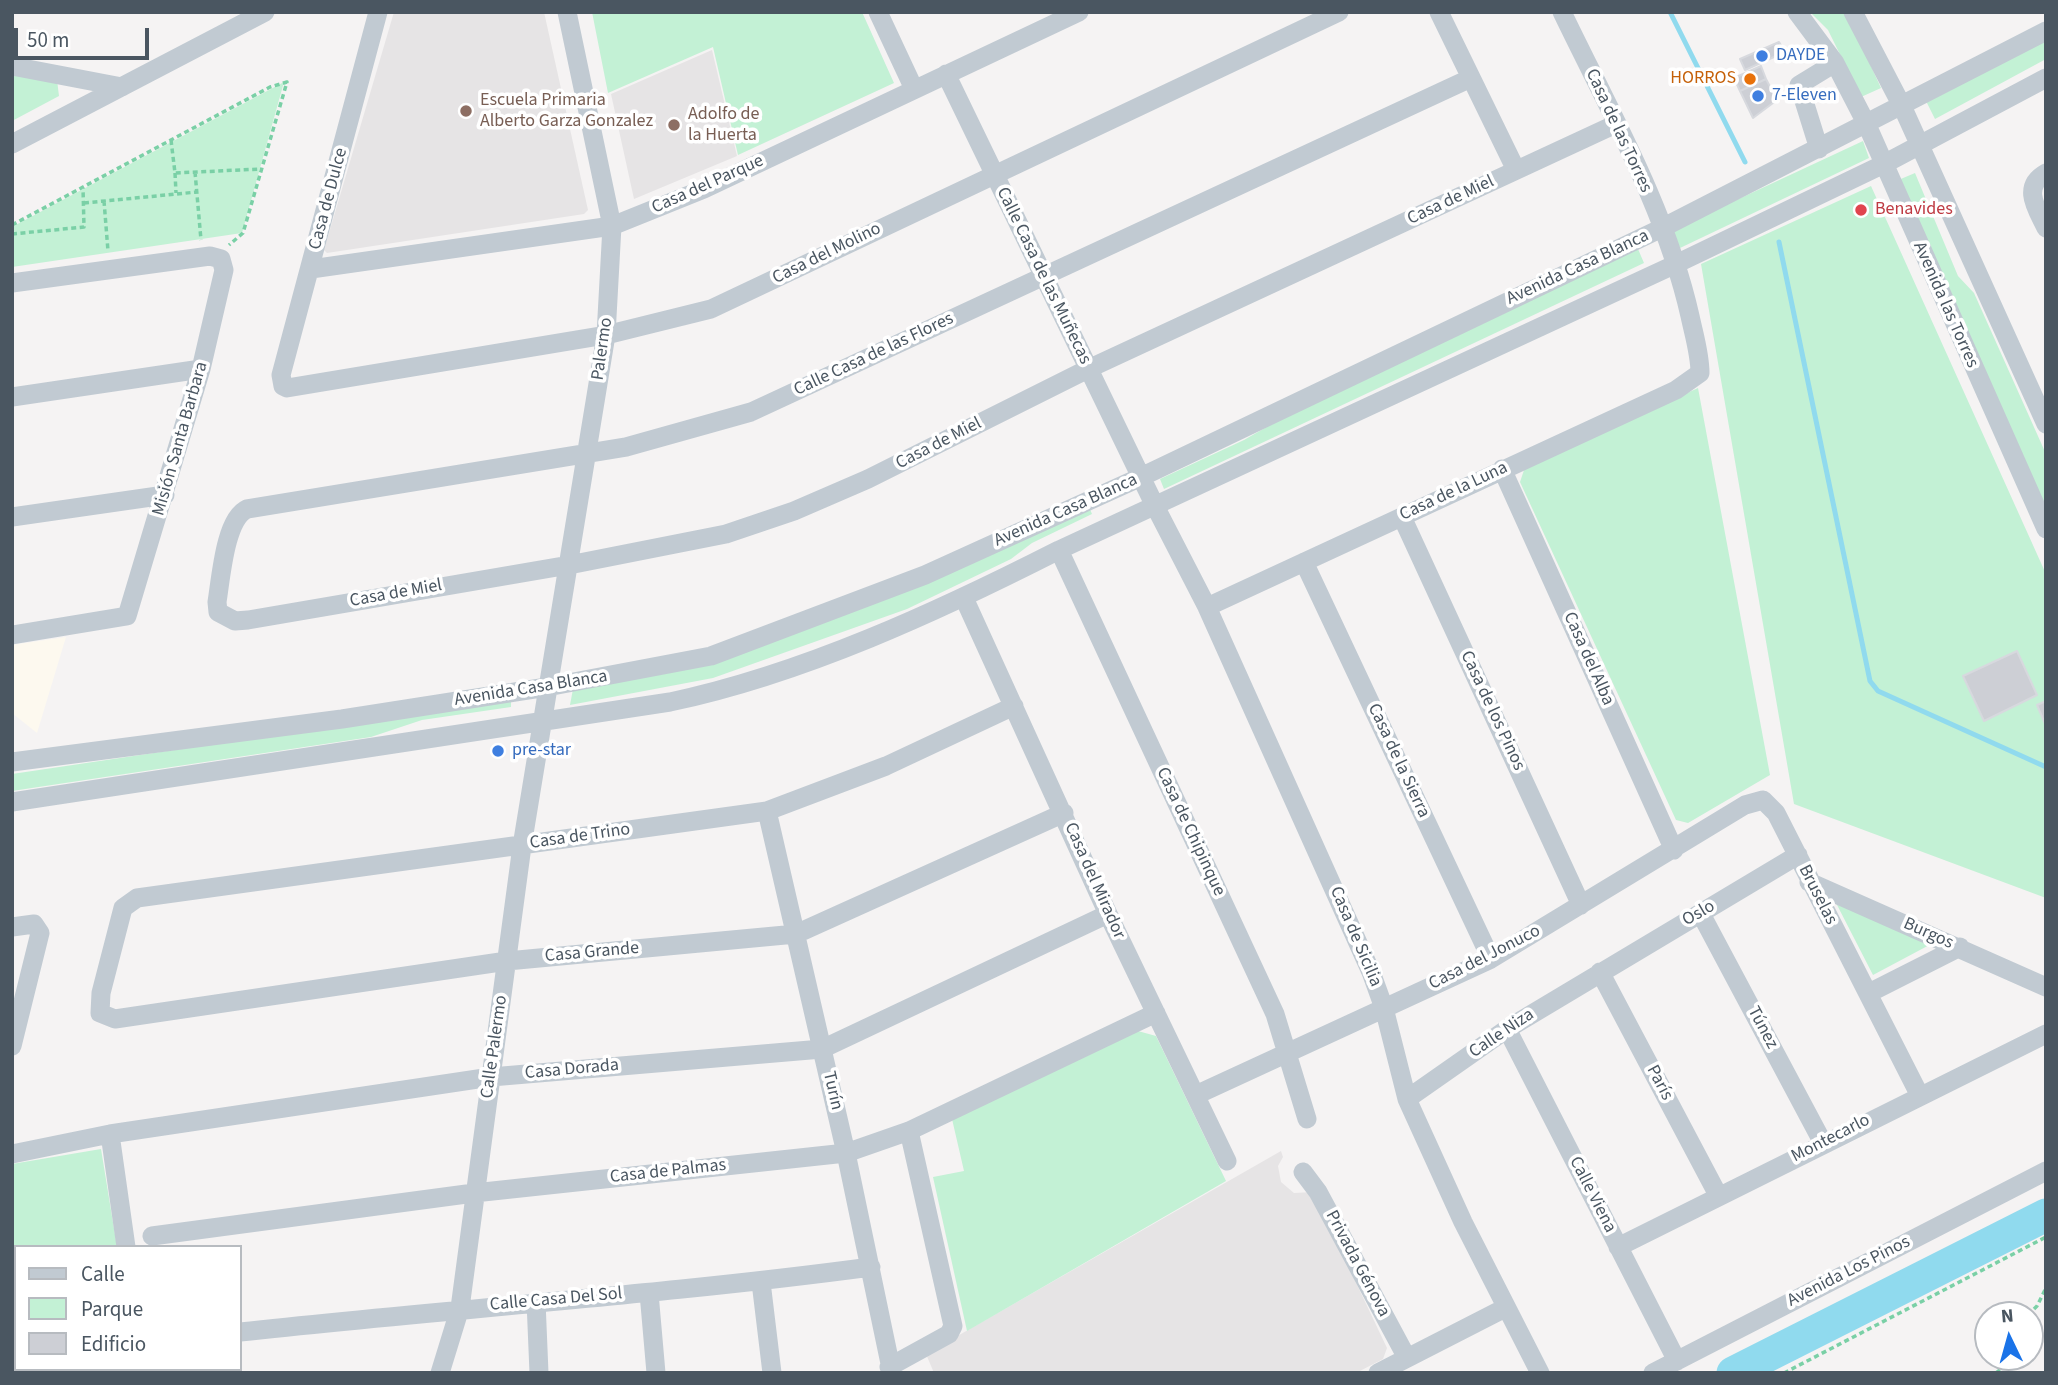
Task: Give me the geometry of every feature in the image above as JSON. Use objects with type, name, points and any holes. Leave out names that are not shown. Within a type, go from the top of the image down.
[{"type":"street","points":[[12,144],[265,12]]},
{"type":"street","name":"Casa de Dulce","points":[[283,386],[281,375],[378,12]]},
{"type":"street","name":"Palermo","points":[[542,720],[606,335],[612,226],[566,12]]},
{"type":"street","points":[[878,12],[914,89]]},
{"type":"street","name":"Casa del Parque","points":[[311,269],[612,226],[704,189],[1079,12]]},
{"type":"street","name":"Casa del Molino","points":[[283,386],[293,389],[606,335],[687,317],[723,304],[994,172],[1339,12]]},
{"type":"street","points":[[1439,12],[1516,170]]},
{"type":"street","name":"Casa de las Torres","points":[[1562,12],[1616,124],[1676,264],[1700,373]]},
{"type":"street","name":"Avenida las Torres","points":[[1797,12],[1835,63],[1867,125],[2046,529]]},
{"type":"street","points":[[1853,12],[1902,106],[2046,424]]},
{"type":"street","name":"Avenida Casa Blanca","points":[[12,762],[342,719],[547,687],[711,656],[925,575],[1141,477],[1662,228],[2046,32]]},
{"type":"street","points":[[1819,149],[1799,85],[1835,63]]},
{"type":"street","points":[[12,66],[122,87]]},
{"type":"street","name":"Calle Casa de las Muñecas","points":[[946,75],[1155,506]]},
{"type":"street","name":"Calle Casa de las Flores","points":[[219,612],[216,602],[231,526],[240,512],[254,507],[665,438],[751,412],[1471,78]]},
{"type":"street","name":"Avenida Casa Blanca","points":[[12,802],[670,702],[746,684],[964,598],[1059,550],[1676,264],[1884,164],[2046,78]]},
{"type":"street","name":"Casa de Miel","points":[[219,612],[235,621],[247,620],[569,565],[726,534],[794,511],[868,479],[1088,369],[1616,124]]},
{"type":"street","points":[[2046,173],[2034,181],[2031,190],[2046,228]]},
{"type":"street","points":[[12,283],[214,258]]},
{"type":"street","name":"Misión Santa Barbara","points":[[12,635],[127,616],[201,369],[224,270],[214,258]]},
{"type":"street","points":[[12,397],[201,369]]},
{"type":"street","name":"Casa de la Luna","points":[[1207,607],[1676,390],[1700,373]]},
{"type":"street","name":"Casa del Alba","points":[[1502,469],[1674,850]]},
{"type":"street","points":[[12,517],[165,495]]},
{"type":"street","name":"Casa de Sicilia","points":[[1155,506],[1207,607],[1352,926],[1384,1008],[1407,1099],[1505,1308],[1540,1373]]},
{"type":"street","name":"Casa de los Pinos","points":[[1402,517],[1581,905]]},
{"type":"street","name":"Casa de Chipinque","points":[[1059,550],[1275,1014],[1307,1119]]},
{"type":"street","name":"Casa de la Sierra","points":[[1304,562],[1491,959]]},
{"type":"street","name":"Casa del Mirador","points":[[964,598],[1108,914],[1227,1161]]},
{"type":"street","name":"Casa de Trino","points":[[100,1013],[100,993],[123,908],[128,902],[160,894],[767,811],[886,766],[1014,706]]},
{"type":"street","name":"Calle Palermo","points":[[440,1373],[460,1308],[522,846],[542,720]]},
{"type":"street","name":"Casa del Jonuco","points":[[1196,1095],[1491,959],[1745,806],[1763,800]]},
{"type":"street","name":"Bruselas","points":[[1763,800],[1776,813],[1919,1094]]},
{"type":"street","name":"Turín","points":[[767,811],[846,1153],[890,1370]]},
{"type":"street","name":"Casa Grande","points":[[100,1013],[115,1019],[507,961],[796,934],[1064,813]]},
{"type":"street","name":"Oslo","points":[[1600,972],[1798,855]]},
{"type":"street","name":"Burgos","points":[[1809,881],[2046,988]]},
{"type":"street","name":"Casa Dorada","points":[[12,1154],[110,1134],[491,1077],[822,1049],[1108,914]]},
{"type":"street","name":"Túnez","points":[[1701,914],[1822,1143]]},
{"type":"street","points":[[12,927],[37,926],[40,933],[13,1041]]},
{"type":"street","points":[[1869,993],[1960,947]]},
{"type":"street","name":"Calle Niza","points":[[1407,1099],[1507,1029],[1600,972]]},
{"type":"street","name":"París","points":[[1600,972],[1718,1195]]},
{"type":"street","name":"Casa de Palmas","points":[[152,1236],[474,1193],[846,1153],[909,1131],[1156,1013]]},
{"type":"street","name":"Calle Viena","points":[[1507,1029],[1676,1361]]},
{"type":"street","name":"Montecarlo","points":[[1618,1247],[1919,1094],[2046,1034]]},
{"type":"street","points":[[890,1370],[949,1334],[953,1326],[909,1131]]},
{"type":"street","points":[[110,1134],[126,1245]]},
{"type":"street","name":"Avenida Los Pinos","points":[[1653,1373],[2046,1171]]},
{"type":"street","name":"Privada Génova","points":[[1303,1172],[1318,1192],[1407,1358]]},
{"type":"street","name":"Calle Casa Del Sol","points":[[242,1332],[460,1308],[761,1282],[871,1267]]},
{"type":"street","points":[[761,1282],[772,1373]]},
{"type":"street","points":[[649,1293],[656,1373]]},
{"type":"street","points":[[536,1301],[539,1373]]},
{"type":"street","points":[[1378,1373],[1505,1308]]},
{"type":"path","points":[[12,225],[270,87],[287,82],[243,233],[214,258],[197,192],[195,172]]},
{"type":"path","points":[[171,141],[176,193]]},
{"type":"path","points":[[175,173],[261,169]]},
{"type":"path","points":[[12,234],[83,228],[86,225],[83,188]]},
{"type":"path","points":[[85,203],[197,192]]},
{"type":"path","points":[[104,201],[110,269]]},
{"type":"path","points":[[1784,1373],[2046,1237]]},
{"type":"shaded area","name":"Escuela Primaria Alberto Garza Gonzalez","points":[[394,12],[544,12],[588,210],[584,214],[327,253],[324,250]]},
{"type":"shaded area","name":"Adolfo de la Huerta","points":[[712,50],[737,156],[634,199],[611,94]]},
{"type":"shaded area","points":[[66,637],[37,733],[12,713],[12,645]]},
{"type":"shaded area","points":[[1281,1151],[1283,1157],[1278,1166],[1281,1182],[1294,1193],[1313,1192],[1387,1348],[1383,1359],[1356,1373],[934,1373],[926,1354]]},
{"type":"green space","points":[[592,12],[862,12],[894,83],[738,155],[713,47],[608,93]]},
{"type":"green space","points":[[1810,12],[1847,14],[1881,88],[1861,97],[1828,30]]},
{"type":"green space","points":[[2046,39],[2046,59],[1935,119],[1926,101]]},
{"type":"green space","points":[[12,72],[57,80],[59,96],[12,121]]},
{"type":"green space","points":[[284,82],[242,233],[12,267],[12,227]]},
{"type":"green space","points":[[1863,141],[1869,158],[1680,248],[1672,230]]},
{"type":"green space","points":[[1915,173],[1958,276],[1974,293],[2046,454],[2046,511],[1896,181]]},
{"type":"green space","points":[[1871,186],[2046,574],[2046,898],[1794,804],[1701,264]]},
{"type":"green space","points":[[1638,249],[1644,263],[1164,489],[1160,479],[1244,440],[1303,406]]},
{"type":"green space","points":[[1698,388],[1770,775],[1688,823],[1676,820],[1520,482],[1525,467]]},
{"type":"green space","points":[[1089,507],[1092,514],[1032,543],[1011,559],[907,609],[713,678],[570,705],[573,689],[694,667]]},
{"type":"green space","points":[[511,700],[511,707],[422,720],[371,737],[12,791],[12,774]]},
{"type":"green space","points":[[1835,901],[1935,942],[1873,975]]},
{"type":"green space","points":[[1138,1031],[1156,1036],[1226,1181],[967,1331],[933,1177],[964,1171],[952,1119]]},
{"type":"green space","points":[[101,1149],[117,1245],[14,1245],[12,1346],[12,1164]]},
{"type":"building","name":"DAYDE","points":[[1779,42],[1785,52],[1745,70],[1740,59]]},
{"type":"building","name":"HORROS","points":[[1761,66],[1766,79],[1740,91],[1734,78]]},
{"type":"building","name":"7-Eleven","points":[[1766,79],[1777,100],[1753,118],[1740,91]]},
{"type":"building","points":[[2017,651],[2037,695],[1984,721],[1963,676]]},
{"type":"building","points":[[2046,701],[2046,726],[2037,705]]},
{"type":"waterway","points":[[1670,12],[1745,162]]},
{"type":"waterway","points":[[1779,242],[1870,681],[1878,691],[2046,767]]},
{"type":"waterway","points":[[1733,1373],[2046,1215]]},
{"type":"place","name":"DAYDE","points":[[1762,56]]},
{"type":"place","name":"HORROS","points":[[1750,79]]},
{"type":"place","name":"7-Eleven","points":[[1758,96]]},
{"type":"place","name":"Escuela Primaria Alberto Garza Gonzalez","points":[[466,111]]},
{"type":"place","name":"Adolfo de la Huerta","points":[[674,125]]},
{"type":"place","name":"Benavides","points":[[1861,210]]},
{"type":"place","name":"pre-star","points":[[498,751]]}]
